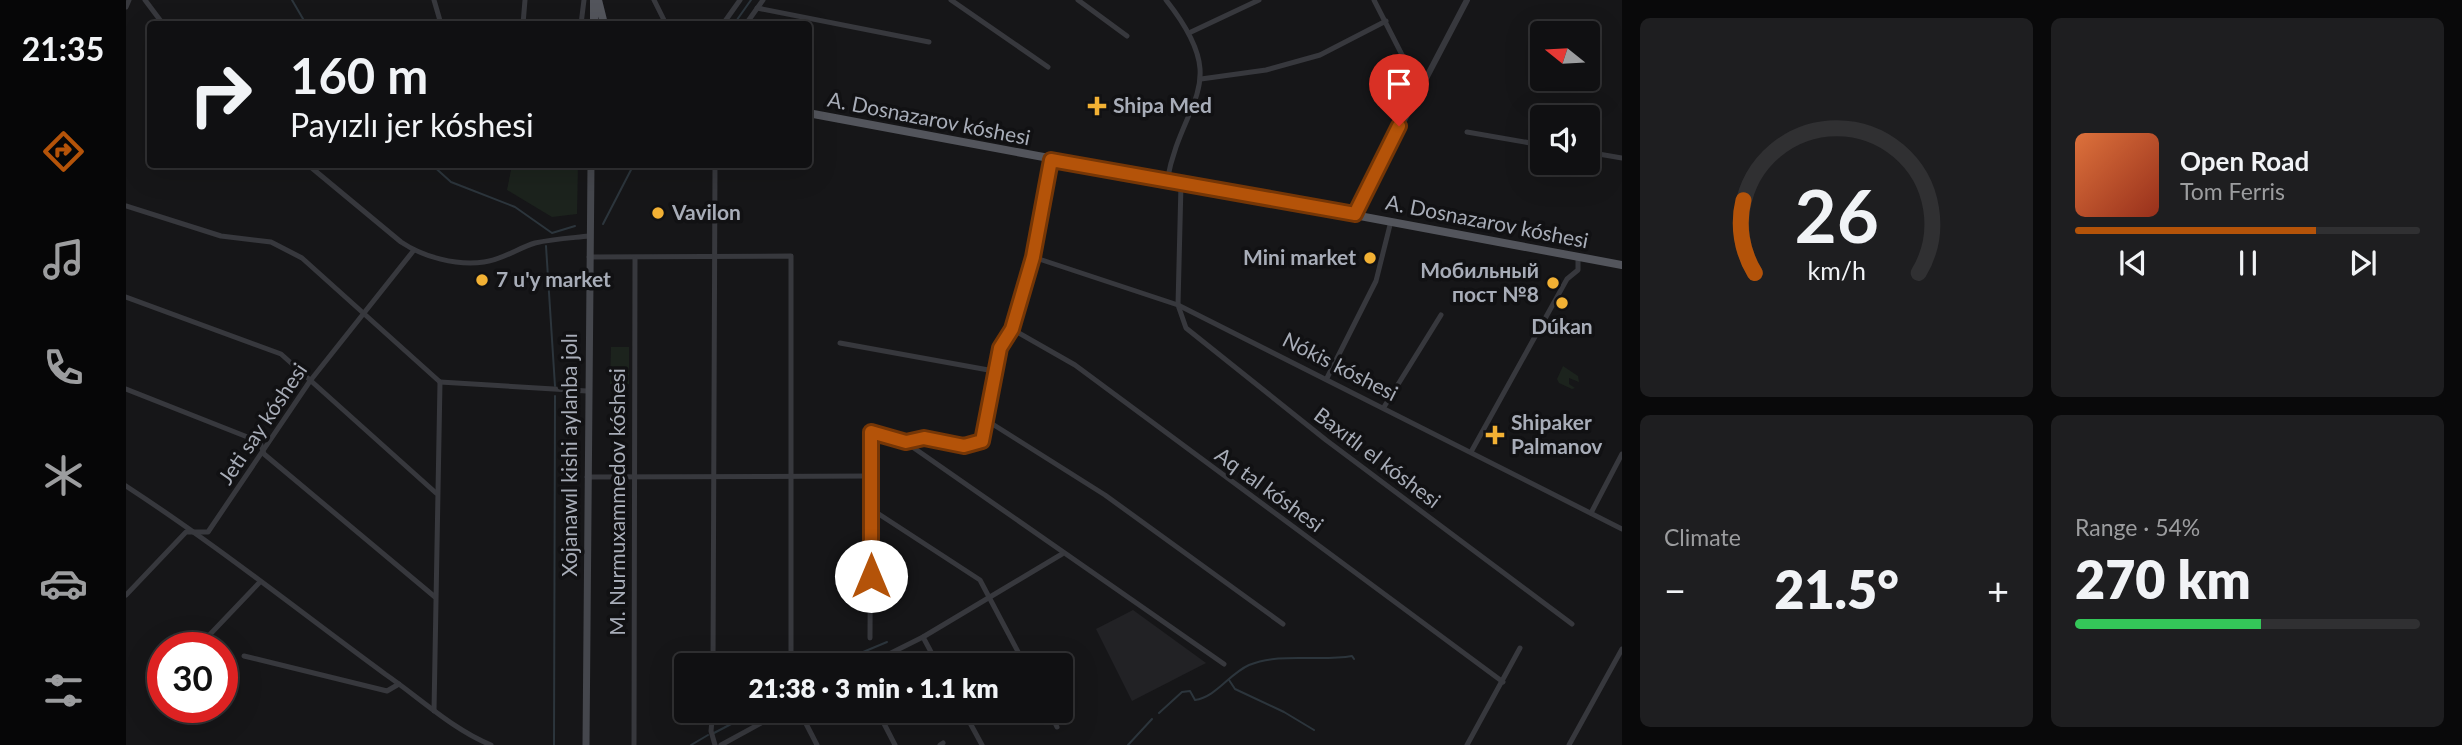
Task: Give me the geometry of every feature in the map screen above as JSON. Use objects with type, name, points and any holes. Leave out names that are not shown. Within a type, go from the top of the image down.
[{"type":"main road","points":[[594,21],[596,0]]},
{"type":"main road","points":[[596,0],[603,21]]},
{"type":"main road","name":"A. Dosnazarov kóshesi","points":[[812,114],[1622,265]]},
{"type":"main road","name":"Xojanawıl kishi aylanba jolı","points":[[586,745],[587,391],[592,168]]},
{"type":"street","points":[[126,7],[129,0]]},
{"type":"street","points":[[145,0],[161,21]]},
{"type":"street","points":[[434,0],[439,21]]},
{"type":"street","points":[[523,21],[525,0]]},
{"type":"street","points":[[581,21],[584,0]]},
{"type":"street","points":[[654,0],[664,21]]},
{"type":"street","points":[[725,21],[738,3],[730,0]]},
{"type":"street","points":[[748,21],[763,0]]},
{"type":"street","points":[[951,0],[1048,67]]},
{"type":"street","points":[[1078,0],[1127,36]]},
{"type":"street","points":[[1167,0],[1191,32],[1201,79],[1167,181]]},
{"type":"street","points":[[1191,32],[1259,0]]},
{"type":"street","points":[[1374,0],[1419,88]]},
{"type":"street","points":[[1355,214],[1467,0]]},
{"type":"street","points":[[757,8],[929,42]]},
{"type":"street","points":[[1201,79],[1266,70],[1320,55],[1386,22]]},
{"type":"street","points":[[1467,132],[1530,143]]},
{"type":"street","points":[[1600,154],[1622,158]]},
{"type":"street","points":[[906,442],[924,438],[976,445],[982,441],[1000,348],[1012,329],[1033,257],[1051,160]]},
{"type":"street","points":[[312,168],[414,250],[463,263],[485,262],[540,242],[590,236]]},
{"type":"street","points":[[713,653],[715,168]]},
{"type":"street","points":[[1178,305],[1181,184]]},
{"type":"street","points":[[126,206],[221,236],[271,242],[302,258],[440,382],[587,391]]},
{"type":"street","points":[[1327,378],[1377,281],[1391,222]]},
{"type":"street","name":"Jeti say kóshesi","points":[[126,595],[187,532],[208,532],[264,454],[310,381],[414,250]]},
{"type":"street","points":[[589,257],[791,256],[790,653]]},
{"type":"street","points":[[1471,452],[1567,279],[1578,270],[1578,256]]},
{"type":"street","name":"Nókis kóshesi","points":[[1033,257],[1178,305],[1622,529]]},
{"type":"street","name":"M. Nurmuxammedov kóshesi","points":[[634,745],[635,258]]},
{"type":"street","points":[[126,297],[281,354],[436,493]]},
{"type":"street","name":"Baxıtlı el kóshesi","points":[[1178,305],[1186,328],[1220,358],[1572,624]]},
{"type":"street","points":[[1384,407],[1441,315]]},
{"type":"street","name":"Aq tal kóshesi","points":[[1012,329],[1075,365],[1503,682]]},
{"type":"street","points":[[840,343],[994,371]]},
{"type":"street","points":[[434,711],[440,382]]},
{"type":"street","points":[[126,389],[260,442],[264,454],[435,597]]},
{"type":"street","points":[[986,420],[1105,495],[1283,624]]},
{"type":"street","points":[[870,638],[871,432],[906,442],[1062,554],[1224,664]]},
{"type":"street","points":[[1591,513],[1622,454]]},
{"type":"street","points":[[587,477],[871,476]]},
{"type":"street","points":[[126,486],[197,532],[259,583],[434,711],[474,738],[491,745]]},
{"type":"street","points":[[871,509],[980,580],[1019,653]]},
{"type":"street","points":[[891,653],[923,637],[1062,554]]},
{"type":"street","points":[[212,632],[259,583]]},
{"type":"street","points":[[923,637],[932,653]]},
{"type":"street","points":[[1467,745],[1520,648]]},
{"type":"street","points":[[1569,745],[1622,649]]},
{"type":"street","points":[[244,656],[387,691],[399,684]]},
{"type":"street","points":[[713,723],[711,732],[715,745]]},
{"type":"street","points":[[721,745],[733,742],[764,723]]},
{"type":"street","points":[[806,723],[817,745]]},
{"type":"street","points":[[884,723],[895,745]]},
{"type":"street","points":[[970,723],[982,745]]},
{"type":"street","points":[[1055,723],[1057,727]]},
{"type":"shaded area","points":[[511,168],[578,168],[577,214],[552,217],[507,190]]},
{"type":"shaded area","points":[[611,347],[629,347],[629,384],[610,384]]},
{"type":"shaded area","points":[[1563,366],[1578,376],[1579,382],[1569,378],[1569,384],[1575,388],[1559,383],[1557,379]]},
{"type":"shaded area","points":[[1133,610],[1206,663],[1132,701],[1096,629]]},
{"type":"waterway","points":[[292,0],[304,21]]},
{"type":"waterway","points":[[736,21],[751,0]]},
{"type":"waterway","points":[[435,168],[451,182],[515,207],[552,233],[575,226]]},
{"type":"waterway","points":[[603,224],[632,168]]},
{"type":"waterway","points":[[546,246],[555,386]]},
{"type":"waterway","points":[[554,745],[555,396]]},
{"type":"waterway","points":[[861,653],[887,642]]},
{"type":"waterway","points":[[1159,713],[1182,692],[1190,691],[1195,700],[1203,698],[1242,669],[1261,661],[1352,656],[1354,659]]},
{"type":"waterway","points":[[1229,680],[1235,689],[1284,712],[1314,730]]},
{"type":"waterway","points":[[1128,745],[1152,719]]},
{"type":"waterway","points":[[714,733],[733,723]]},
{"type":"waterway","points":[[691,745],[708,735]]},
{"type":"place","name":"Shipa Med","points":[[1097,106]]},
{"type":"place","name":"Vavilon","points":[[658,213]]},
{"type":"place","name":"Mini market","points":[[1370,258]]},
{"type":"place","name":"7 u'y market","points":[[482,280]]},
{"type":"place","name":"Мобильный пост №8","points":[[1553,283]]},
{"type":"place","name":"Dúkan","points":[[1562,303]]},
{"type":"place","name":"Shipaker Palmanov","points":[[1495,435]]},
{"type":"route","points":[[871,576],[871,432],[906,442],[924,438],[946,440],[964,446],[976,445],[982,441],[1000,348],[1012,329],[1033,257],[1051,160],[1355,214],[1399,126]]}]
